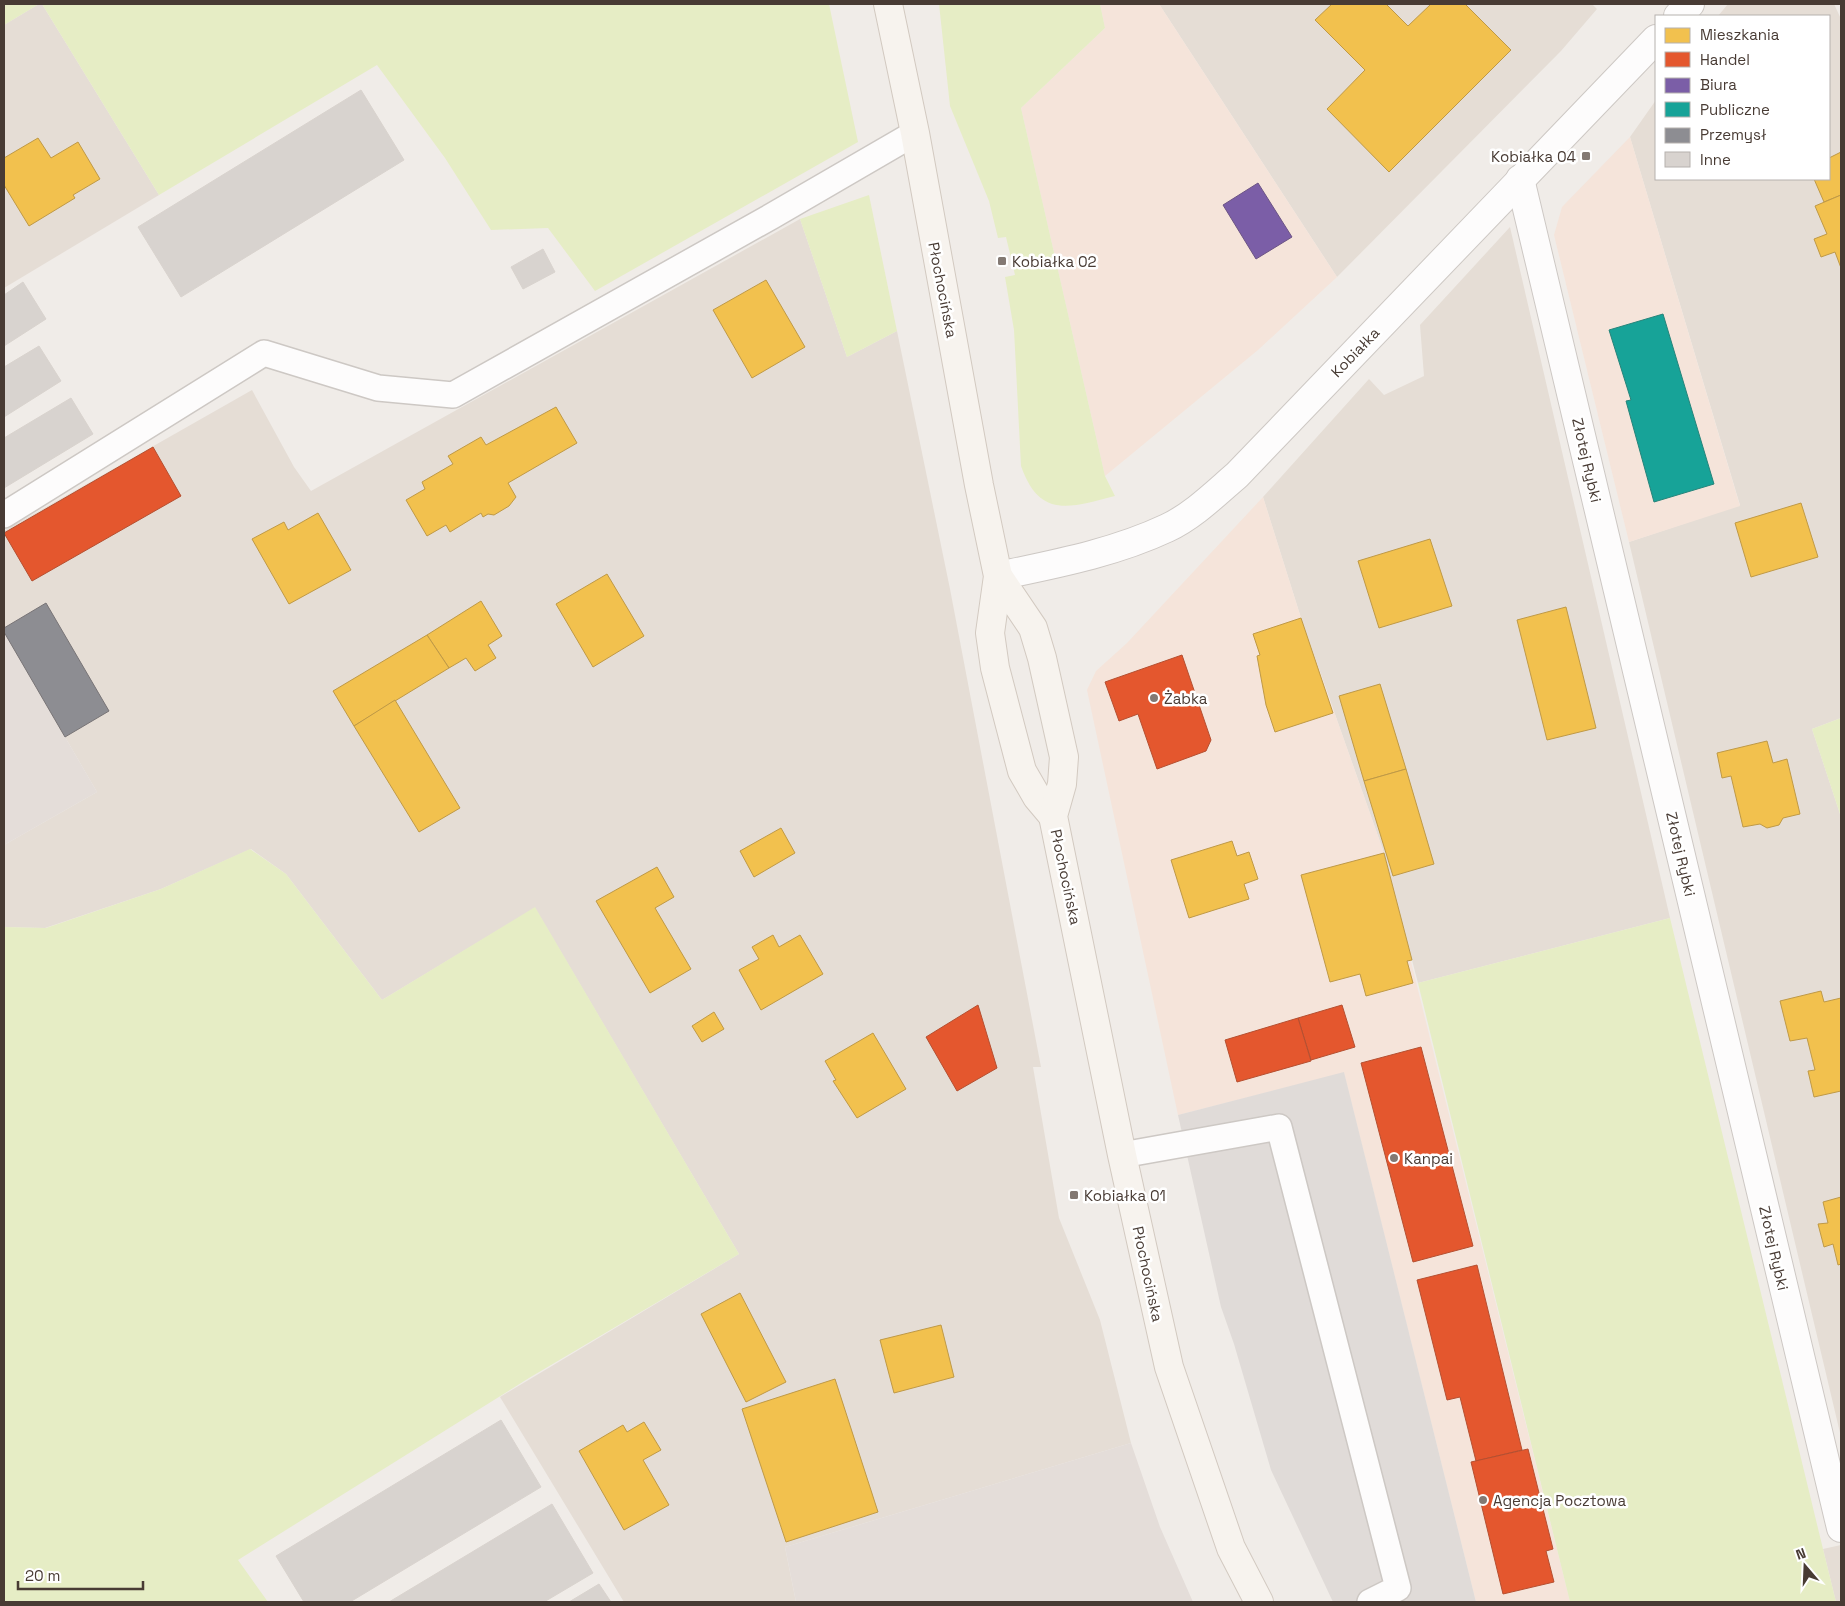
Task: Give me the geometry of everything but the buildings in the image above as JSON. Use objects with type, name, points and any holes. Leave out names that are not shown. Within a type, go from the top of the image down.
[{"type":"main road","name":"Płochocińska","points":[[888,4],[915,133],[979,485],[998,576],[990,633],[995,668],[1022,771],[1037,797],[1053,816]]},
{"type":"main road","name":"Płochocińska","points":[[998,576],[1034,628],[1064,758],[1062,784],[1053,816],[1122,1155],[1169,1367],[1231,1548],[1259,1602]]},
{"type":"street","points":[[1679,15],[1690,4]]},
{"type":"street","name":"Kobiałka","points":[[998,576],[1119,546],[1168,527],[1202,504],[1237,475],[1655,40]]},
{"type":"street","name":"Złotej Rybki","points":[[1520,179],[1841,1528]]},
{"type":"lane","points":[[4,516],[264,353],[378,388],[453,395],[772,216],[915,133]]},
{"type":"lane","points":[[1122,1155],[1279,1127],[1398,1588],[1370,1602]]},
{"type":"shaded area","points":[[42,4],[159,195],[4,288],[4,25]]},
{"type":"shaded area","points":[[1100,4],[1159,4],[1337,277],[1258,350],[1105,476],[1021,108],[1105,28]]},
{"type":"shaded area","points":[[1159,4],[1592,4],[1597,9],[1561,51],[1337,277]]},
{"type":"shaded area","points":[[1728,4],[1834,4],[1841,19],[1841,718],[1812,729],[1841,817],[1841,1437],[1629,542],[1740,505],[1630,137],[1655,101],[1655,180],[1830,180],[1830,15],[1719,15]]},
{"type":"shaded area","points":[[1630,137],[1740,506],[1629,542],[1554,235],[1562,207]]},
{"type":"shaded area","points":[[800,219],[847,357],[897,331],[950,589],[1041,1067],[1033,1067],[1059,1218],[1100,1320],[1131,1443],[785,1547],[796,1602],[624,1602],[500,1397],[739,1254],[535,908],[382,1000],[286,874],[251,849],[161,889],[45,928],[4,927],[4,845],[97,792],[4,632],[4,531],[252,390],[294,467],[311,491]]},
{"type":"shaded area","points":[[1510,227],[1670,918],[1418,983],[1384,853],[1301,618],[1263,497],[1369,379],[1384,395],[1424,376],[1420,325]]},
{"type":"shaded area","points":[[1263,497],[1301,618],[1384,853],[1570,1602],[1476,1602],[1344,1073],[1178,1115],[1087,690],[1096,671],[1127,643]]},
{"type":"shaded area","points":[[4,632],[97,792],[4,845]]},
{"type":"shaded area","points":[[1344,1072],[1476,1602],[1333,1602],[1271,1470],[1234,1344],[1221,1307],[1178,1115]]},
{"type":"shaded area","points":[[1131,1443],[1160,1527],[1193,1602],[796,1602],[785,1547]]},
{"type":"shaded area","points":[[1841,1545],[1841,1602],[1836,1602],[1823,1549]]},
{"type":"green space","points":[[4,4],[39,4],[4,25]]},
{"type":"green space","points":[[42,4],[829,4],[858,142],[595,291],[548,228],[491,230],[445,158],[377,65],[159,195]]},
{"type":"green space","points":[[939,4],[1100,4],[1105,28],[1021,108],[1105,476],[1115,496],[1071,506],[1047,502],[1038,495],[1029,483],[1021,466],[1014,330],[1005,277],[1015,275],[1006,237],[998,238],[989,201],[950,106]]},
{"type":"green space","points":[[869,195],[897,331],[847,357],[800,219]]},
{"type":"green space","points":[[1841,718],[1841,817],[1812,729]]},
{"type":"green space","points":[[250,849],[286,874],[382,1000],[535,907],[739,1254],[529,1378],[238,1560],[268,1602],[4,1602],[4,927],[46,928],[161,889]]},
{"type":"green space","points":[[1670,918],[1836,1602],[1570,1602],[1418,983]]},
{"type":"place","name":"Kobiałka 04","points":[[1586,156]]},
{"type":"place","name":"Kobiałka 02","points":[[1002,261]]},
{"type":"place","name":"Żabka","points":[[1154,698]]},
{"type":"place","name":"Kanpai","points":[[1394,1158]]},
{"type":"place","name":"Kobiałka 01","points":[[1074,1195]]},
{"type":"place","name":"Agencja Pocztowa","points":[[1483,1500]]}]
